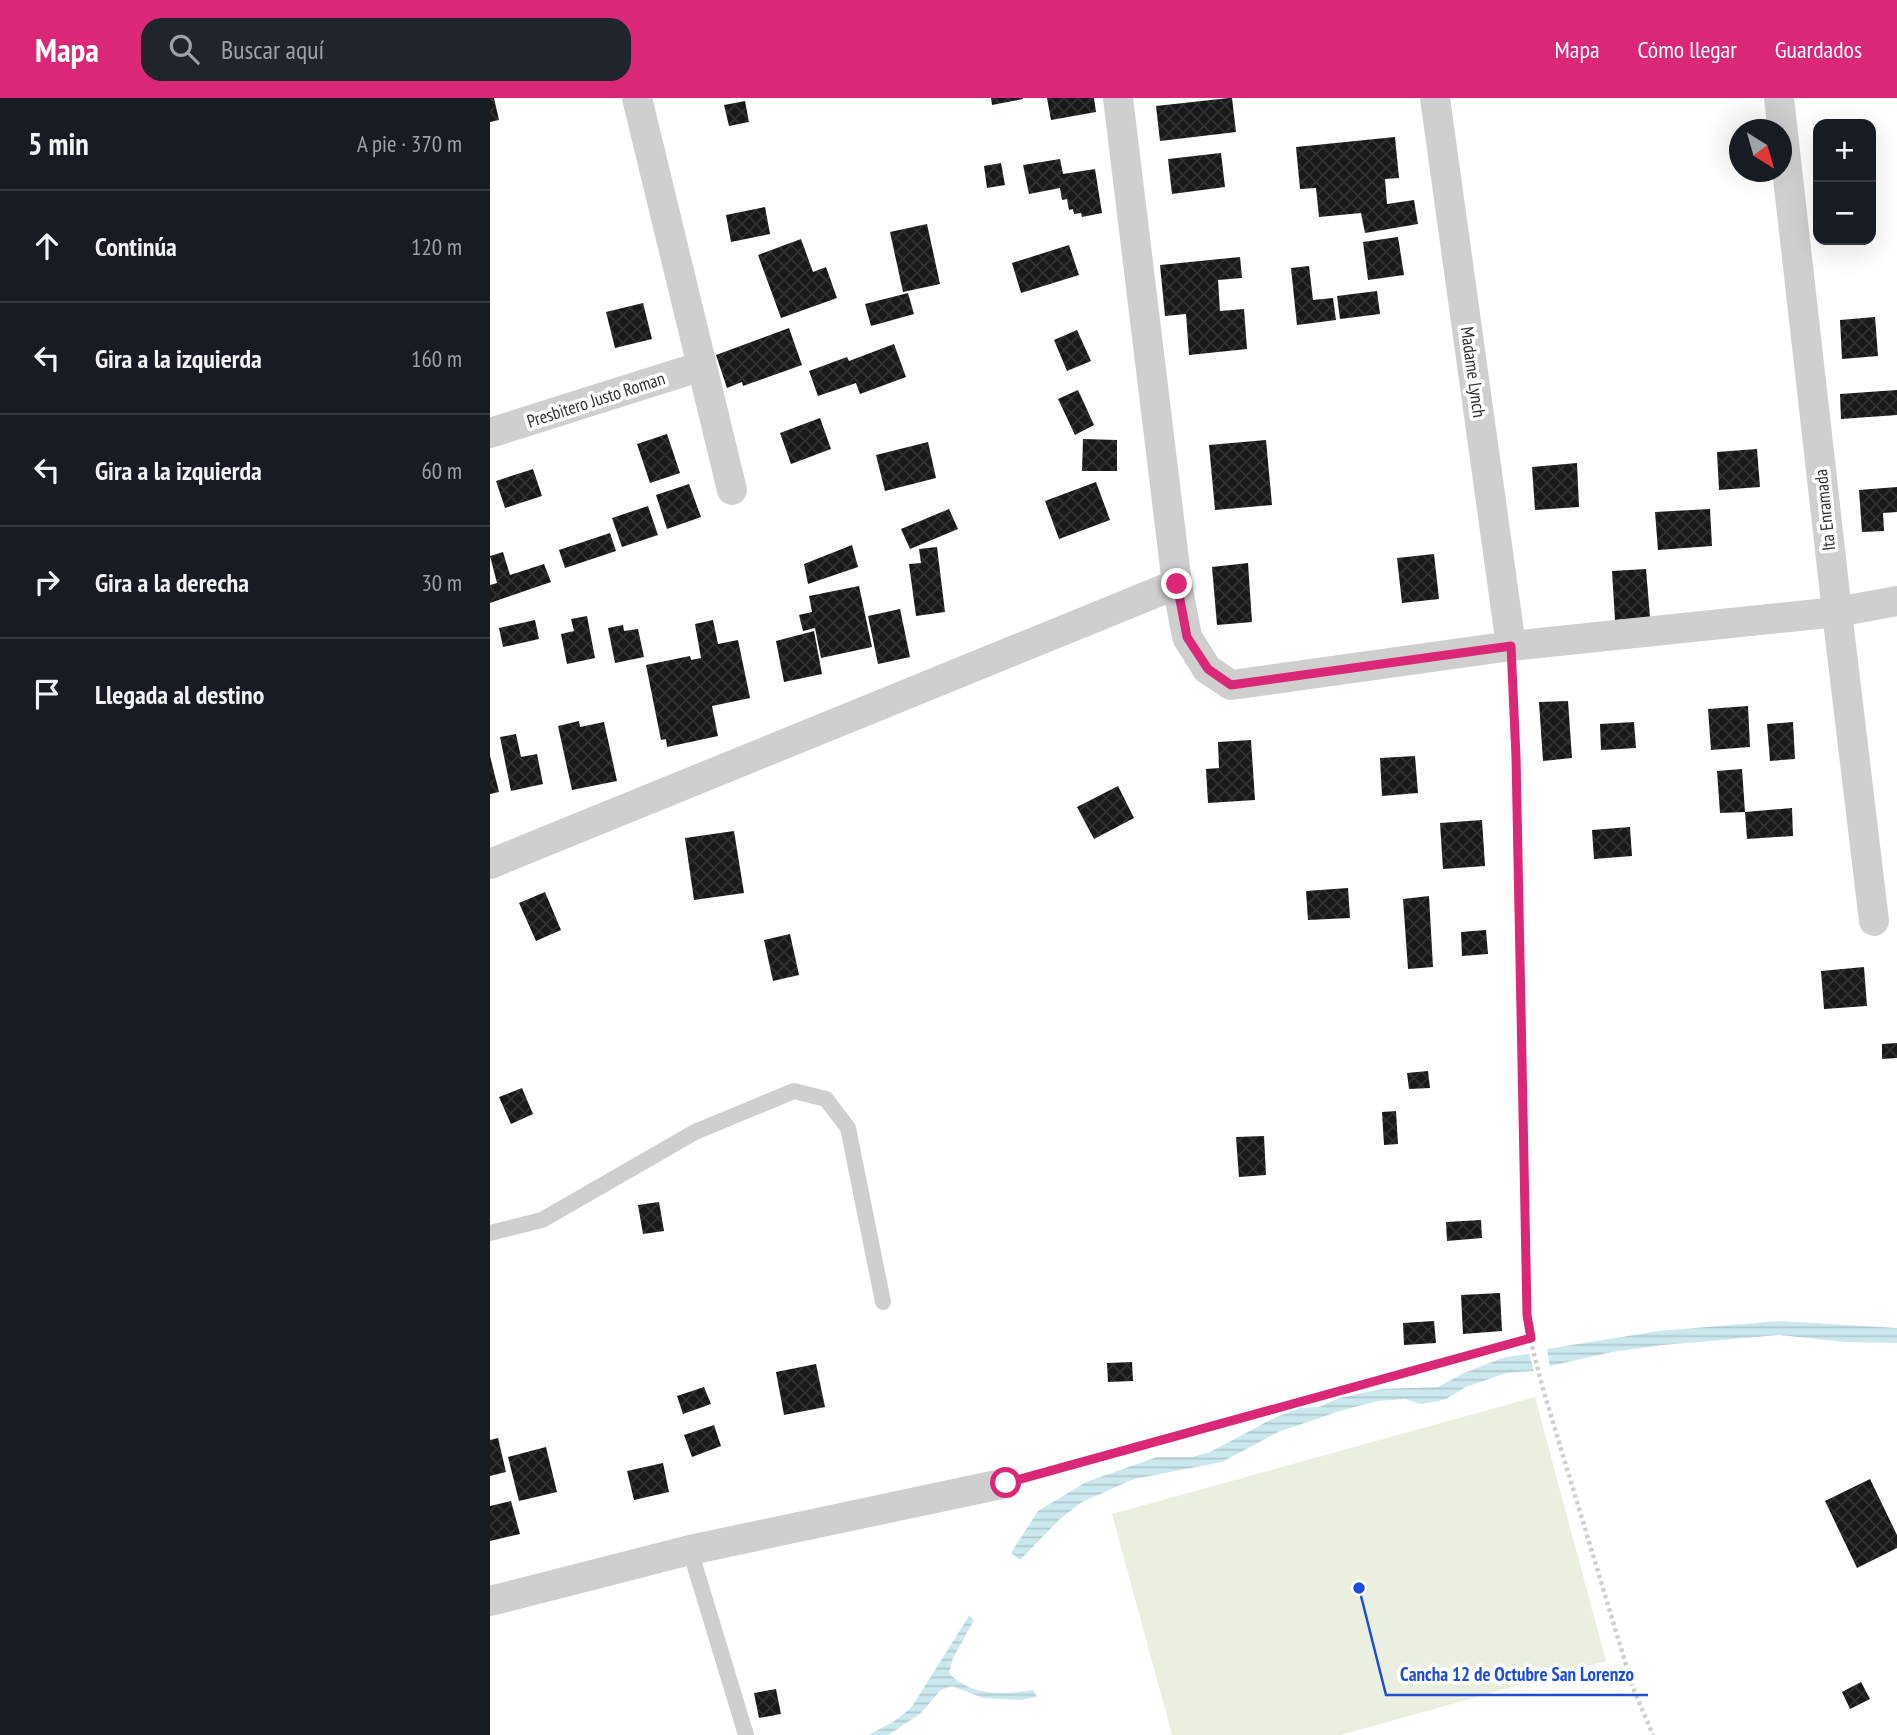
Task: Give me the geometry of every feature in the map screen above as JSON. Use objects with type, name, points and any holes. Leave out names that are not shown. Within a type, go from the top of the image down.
[{"type":"street","points":[[637,98],[733,490]]},
{"type":"street","points":[[1118,98],[1177,584],[1187,637],[1208,669],[1231,685],[1511,646],[1837,612],[1897,601]]},
{"type":"street","name":"Madame Lynch","points":[[1435,98],[1511,646]]},
{"type":"street","name":"Ita Enramada","points":[[1779,98],[1874,921]]},
{"type":"street","name":"Presbitero Justo Roman","points":[[490,433],[702,366]]},
{"type":"street","points":[[490,863],[1177,584]]},
{"type":"street","points":[[490,1601],[690,1550],[1006,1483]]},
{"type":"lane","points":[[490,1233],[542,1220],[695,1132],[794,1091],[826,1099],[848,1128],[883,1302]]},
{"type":"lane","points":[[690,1550],[746,1735]]},
{"type":"path","points":[[1511,646],[1527,1315],[1543,1389],[1633,1688],[1653,1735]]},
{"type":"path","points":[[1006,1483],[1531,1338]]},
{"type":"green space","points":[[1535,1397],[1606,1661],[1341,1735],[1172,1735],[1112,1514]]},
{"type":"water","points":[[1780,1321],[1897,1328],[1897,1343],[1846,1342],[1779,1335],[1663,1345],[1612,1352],[1550,1366],[1547,1349],[1659,1331]]},
{"type":"water","points":[[1529,1354],[1534,1371],[1506,1373],[1466,1387],[1446,1399],[1420,1404],[1406,1399],[1378,1401],[1278,1432],[1222,1462],[1134,1479],[1082,1502],[1060,1519],[1020,1560],[1011,1553],[1038,1511],[1086,1482],[1157,1457],[1192,1457],[1210,1452],[1274,1418],[1300,1408],[1319,1407],[1339,1398],[1381,1389],[1438,1387],[1464,1373],[1505,1357]]},
{"type":"water","points":[[969,1616],[974,1620],[953,1658],[949,1673],[957,1681],[977,1690],[1010,1693],[1033,1690],[1037,1697],[1019,1700],[983,1698],[952,1686],[941,1690],[920,1714],[888,1735],[868,1735],[893,1722],[911,1708]]},
{"type":"building","points":[[490,98],[494,98],[499,120],[490,122]]},
{"type":"building","points":[[991,98],[1023,98],[1023,99],[992,105]]},
{"type":"building","points":[[1047,98],[1094,98],[1096,112],[1051,120]]},
{"type":"building","points":[[1232,98],[1236,132],[1160,141],[1156,106]]},
{"type":"building","points":[[745,101],[749,122],[729,126],[724,105]]},
{"type":"building","points":[[1395,137],[1399,178],[1385,179],[1387,204],[1414,200],[1418,224],[1365,233],[1361,213],[1319,217],[1316,188],[1300,189],[1296,147]]},
{"type":"building","points":[[1221,153],[1225,187],[1172,194],[1168,159]]},
{"type":"building","points":[[1060,159],[1063,174],[1095,169],[1102,213],[1082,217],[1081,213],[1074,214],[1073,209],[1069,210],[1067,199],[1062,200],[1060,188],[1029,194],[1023,165]]},
{"type":"building","points":[[1001,163],[1005,185],[987,188],[984,166]]},
{"type":"building","points":[[765,207],[770,234],[731,242],[726,215]]},
{"type":"building","points":[[927,224],[940,284],[903,292],[890,232]]},
{"type":"building","points":[[1398,237],[1404,275],[1368,280],[1363,242]]},
{"type":"building","points":[[801,239],[813,272],[826,267],[837,298],[781,318],[758,255]]},
{"type":"building","points":[[1069,245],[1079,275],[1021,293],[1012,263]]},
{"type":"building","points":[[1240,257],[1242,278],[1218,280],[1220,311],[1244,309],[1247,349],[1189,355],[1186,314],[1165,316],[1160,265]]},
{"type":"building","points":[[1309,266],[1313,300],[1333,298],[1336,320],[1297,325],[1291,268]]},
{"type":"building","points":[[1377,291],[1380,314],[1340,319],[1337,296]]},
{"type":"building","points":[[908,293],[914,314],[871,326],[865,304]]},
{"type":"building","points":[[643,303],[652,339],[615,348],[606,312]]},
{"type":"building","points":[[1875,317],[1878,356],[1842,359],[1840,320]]},
{"type":"building","points":[[789,328],[802,365],[743,386],[742,382],[727,388],[716,355]]},
{"type":"building","points":[[1077,330],[1091,361],[1067,371],[1054,340]]},
{"type":"building","points":[[894,344],[906,377],[860,394],[856,383],[818,396],[809,371],[847,357],[849,361]]},
{"type":"building","points":[[1078,390],[1094,425],[1075,435],[1058,399]]},
{"type":"building","points":[[1897,390],[1897,415],[1841,419],[1840,394]]},
{"type":"building","points":[[820,418],[831,449],[791,464],[780,433]]},
{"type":"building","points":[[667,434],[680,473],[650,483],[637,444]]},
{"type":"building","points":[[1083,439],[1117,440],[1117,471],[1082,471]]},
{"type":"building","points":[[1266,440],[1272,505],[1215,510],[1209,445]]},
{"type":"building","points":[[928,442],[936,478],[885,491],[876,455]]},
{"type":"building","points":[[1757,449],[1760,487],[1719,490],[1717,452]]},
{"type":"building","points":[[1577,463],[1579,507],[1535,510],[1532,467]]},
{"type":"building","points":[[533,469],[542,496],[505,508],[496,481]]},
{"type":"building","points":[[1096,482],[1110,520],[1059,539],[1045,501]]},
{"type":"building","points":[[689,484],[701,517],[667,529],[656,495]]},
{"type":"building","points":[[1897,487],[1897,512],[1883,513],[1884,531],[1862,532],[1859,490]]},
{"type":"building","points":[[648,506],[658,535],[622,547],[612,518]]},
{"type":"building","points":[[949,509],[958,529],[910,549],[901,529]]},
{"type":"building","points":[[1710,509],[1712,546],[1658,550],[1655,512]]},
{"type":"building","points":[[610,533],[616,551],[565,568],[559,550]]},
{"type":"building","points":[[852,545],[858,567],[808,584],[804,564]]},
{"type":"building","points":[[937,547],[945,612],[916,616],[909,564],[921,563],[919,549]]},
{"type":"building","points":[[503,552],[510,575],[544,564],[551,582],[490,603],[490,585],[497,583],[490,556]]},
{"type":"building","points":[[1434,554],[1439,599],[1402,603],[1397,558]]},
{"type":"building","points":[[1248,563],[1252,622],[1217,625],[1212,567]]},
{"type":"building","points":[[1646,569],[1650,617],[1615,620],[1612,571]]},
{"type":"building","points":[[859,586],[872,647],[821,658],[815,628],[803,631],[799,615],[812,612],[809,596]]},
{"type":"building","points":[[900,609],[910,657],[878,664],[868,616]]},
{"type":"building","points":[[587,616],[595,658],[567,664],[561,634],[574,631],[571,619]]},
{"type":"building","points":[[535,620],[539,639],[503,647],[499,628]]},
{"type":"building","points":[[713,620],[718,644],[738,640],[750,698],[712,706],[718,736],[667,747],[666,739],[661,740],[646,665],[690,656],[691,660],[701,658],[695,624]]},
{"type":"building","points":[[623,625],[624,631],[638,629],[644,657],[615,663],[608,628]]},
{"type":"building","points":[[814,631],[822,674],[784,682],[776,641]]},
{"type":"building","points":[[1568,701],[1572,758],[1543,761],[1539,702]]},
{"type":"building","points":[[1748,706],[1750,747],[1711,750],[1708,709]]},
{"type":"building","points":[[579,721],[580,727],[604,722],[617,781],[572,790],[558,726]]},
{"type":"building","points":[[1634,722],[1636,748],[1601,750],[1600,724]]},
{"type":"building","points":[[1793,722],[1795,759],[1770,761],[1767,724]]},
{"type":"building","points":[[516,734],[521,757],[537,754],[543,784],[511,791],[500,737]]},
{"type":"building","points":[[1251,740],[1255,800],[1208,803],[1206,769],[1219,768],[1218,742]]},
{"type":"building","points":[[490,756],[499,792],[490,794]]},
{"type":"building","points":[[1415,756],[1418,793],[1382,796],[1380,758]]},
{"type":"building","points":[[1742,769],[1745,812],[1720,813],[1717,771]]},
{"type":"building","points":[[1118,786],[1134,818],[1094,839],[1077,807]]},
{"type":"building","points":[[1792,808],[1793,836],[1747,839],[1745,812]]},
{"type":"building","points":[[1482,820],[1485,866],[1443,869],[1440,823]]},
{"type":"building","points":[[1630,827],[1632,856],[1594,859],[1592,830]]},
{"type":"building","points":[[734,831],[744,893],[694,900],[685,838]]},
{"type":"building","points":[[1348,888],[1350,918],[1308,920],[1306,891]]},
{"type":"building","points":[[545,892],[561,930],[536,941],[519,903]]},
{"type":"building","points":[[1429,896],[1433,967],[1408,969],[1403,899]]},
{"type":"building","points":[[1486,930],[1488,954],[1462,956],[1461,932]]},
{"type":"building","points":[[790,934],[799,975],[773,981],[764,940]]},
{"type":"building","points":[[1864,967],[1867,1006],[1824,1009],[1821,971]]},
{"type":"building","points":[[1897,1043],[1897,1058],[1882,1059],[1882,1044]]},
{"type":"building","points":[[1428,1071],[1430,1088],[1409,1089],[1407,1073]]},
{"type":"building","points":[[522,1088],[533,1114],[511,1124],[499,1097]]},
{"type":"building","points":[[1396,1111],[1398,1144],[1384,1145],[1382,1112]]},
{"type":"building","points":[[1264,1136],[1266,1175],[1239,1177],[1236,1137]]},
{"type":"building","points":[[659,1202],[664,1231],[643,1234],[638,1205]]},
{"type":"building","points":[[1481,1220],[1482,1238],[1447,1241],[1446,1222]]},
{"type":"building","points":[[1500,1293],[1502,1331],[1463,1334],[1461,1295]]},
{"type":"building","points":[[1434,1321],[1436,1343],[1404,1345],[1403,1323]]},
{"type":"building","points":[[1132,1362],[1133,1381],[1108,1382],[1107,1363]]},
{"type":"building","points":[[816,1364],[825,1407],[784,1415],[776,1372]]},
{"type":"building","points":[[704,1387],[711,1404],[683,1414],[677,1396]]},
{"type":"building","points":[[714,1425],[721,1446],[692,1457],[684,1435]]},
{"type":"building","points":[[498,1438],[506,1472],[490,1476],[490,1440]]},
{"type":"building","points":[[546,1447],[557,1492],[519,1501],[508,1457]]},
{"type":"building","points":[[663,1463],[669,1492],[634,1500],[627,1471]]},
{"type":"building","points":[[1870,1479],[1897,1535],[1897,1548],[1857,1568],[1825,1501]]},
{"type":"building","points":[[511,1501],[520,1534],[490,1541],[490,1506]]},
{"type":"building","points":[[1861,1682],[1870,1699],[1850,1709],[1842,1692]]},
{"type":"building","points":[[776,1689],[781,1714],[759,1718],[754,1693]]},
{"type":"place","name":"Cancha 12 de Octubre San Lorenzo","points":[[1359,1588]]},
{"type":"route","points":[[1006,1483],[1531,1338],[1527,1315],[1516,757],[1511,646],[1231,685],[1208,669],[1187,637],[1177,584]]}]
